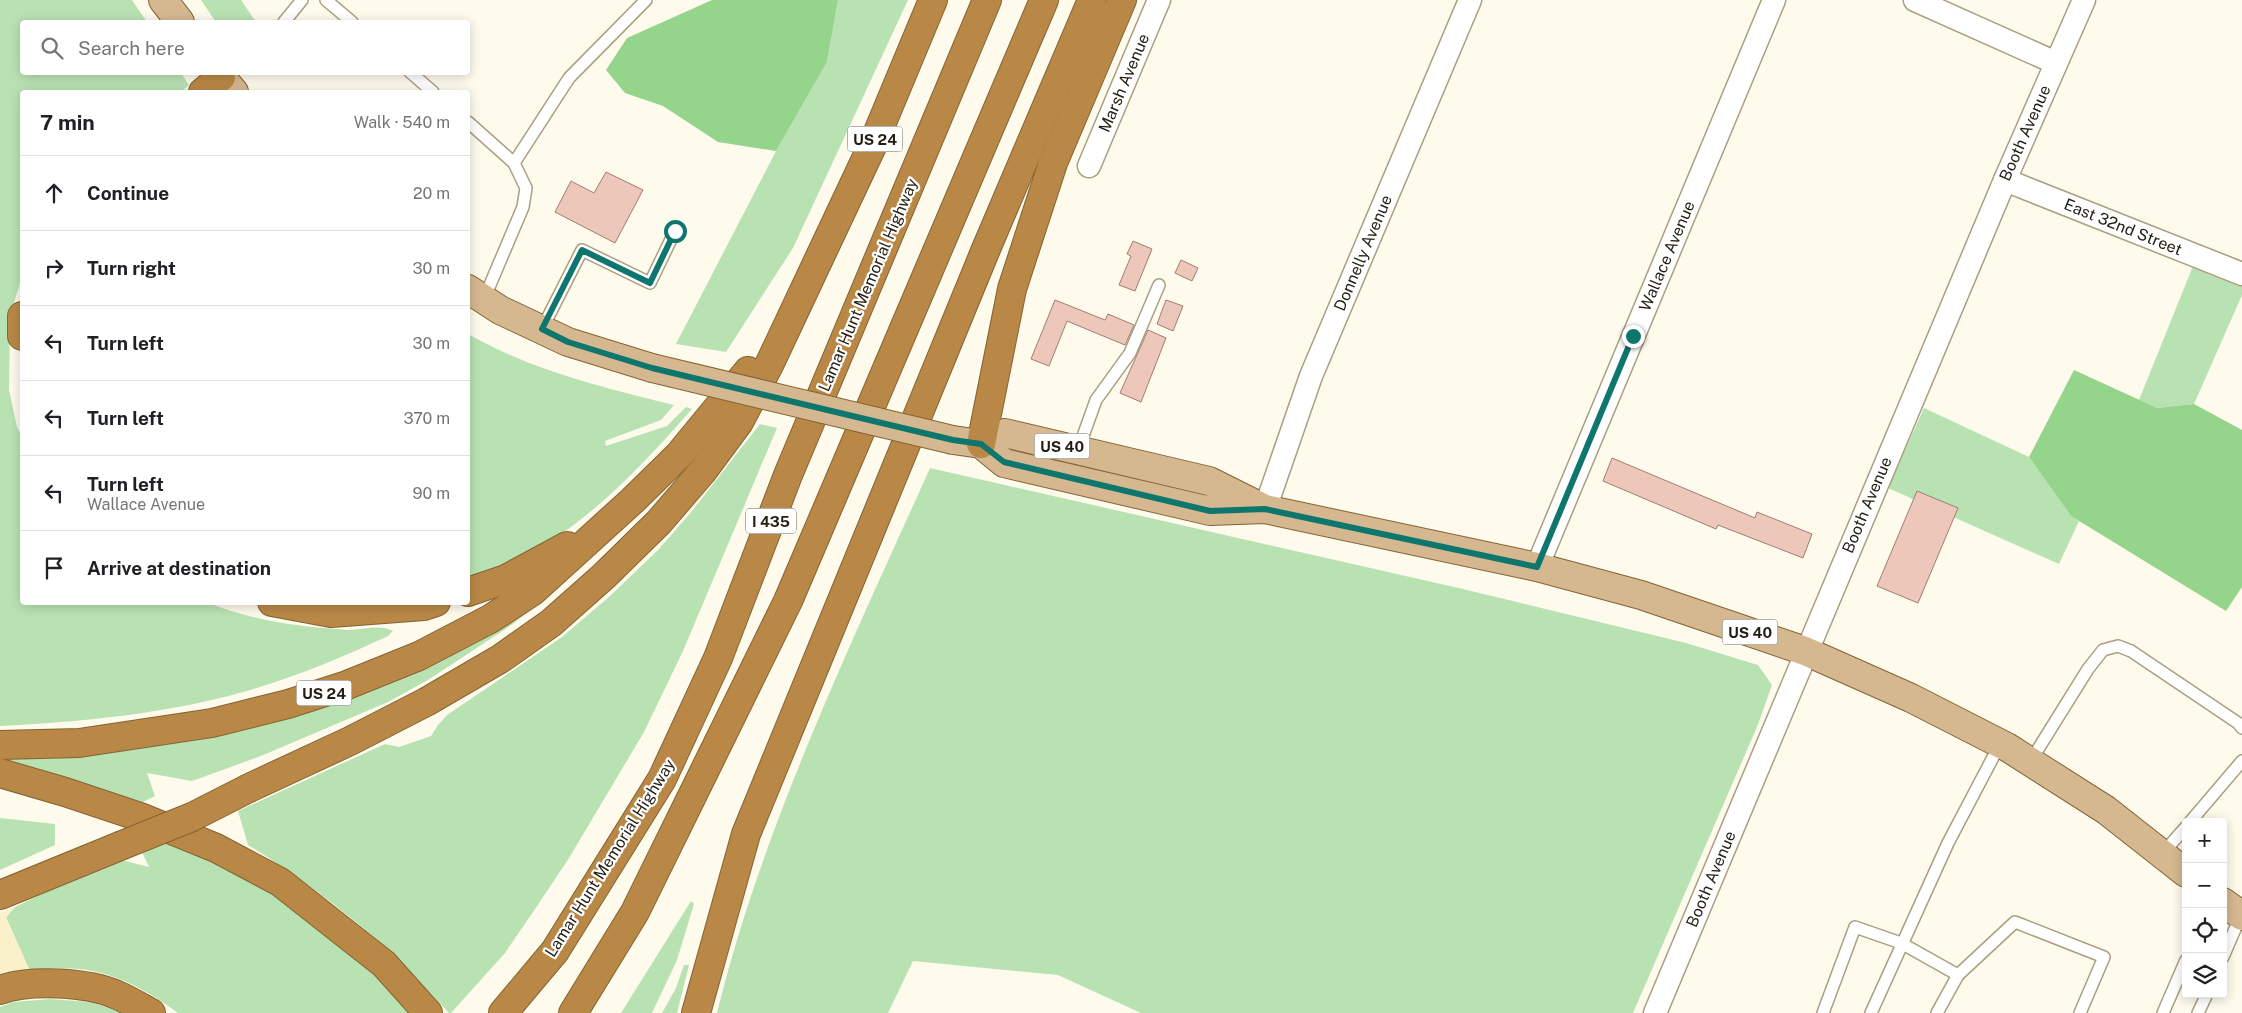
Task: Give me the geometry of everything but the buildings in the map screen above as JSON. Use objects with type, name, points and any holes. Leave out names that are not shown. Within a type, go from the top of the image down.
[{"type":"highway","name":"US 24","points":[[0,745],[78,743],[212,723],[288,704],[346,685],[419,656],[490,619],[533,591],[632,501],[679,455],[754,364],[832,233],[873,144],[934,0]]},
{"type":"highway","name":"Lamar Hunt Memorial Highway","points":[[503,1013],[555,951],[662,779],[718,658],[788,475],[987,0]]},
{"type":"highway","name":"I 435","points":[[573,1013],[635,912],[788,601],[1044,0]]},
{"type":"highway","points":[[696,1013],[746,834],[986,249],[1092,0]]},
{"type":"highway","points":[[981,444],[1012,289],[1053,163],[1122,0]]},
{"type":"highway","points":[[0,895],[192,817],[359,736],[426,702],[500,659],[551,622],[604,576],[659,522],[702,472],[739,422],[769,366],[832,233]]},
{"type":"highway","points":[[470,591],[506,578],[604,526]]},
{"type":"highway","points":[[288,605],[331,613],[427,605]]},
{"type":"highway","points":[[0,773],[140,817],[216,848],[280,882],[384,964],[428,1013]]},
{"type":"highway","points":[[0,990],[11,986],[65,983],[115,994],[151,1013]]},
{"type":"main road","points":[[163,0],[178,20]]},
{"type":"main road","name":"US 40","points":[[476,294],[568,342],[652,368],[953,440],[981,444],[1004,462],[1210,511],[1265,509],[1537,567],[1641,595],[1805,651],[1911,698],[2000,744],[2106,810],[2182,870]]},
{"type":"main road","name":"US 40","points":[[981,444],[1005,433],[1209,481],[1265,509]]},
{"type":"main road","points":[[2227,905],[2242,916]]},
{"type":"street","name":"Marsh Avenue","points":[[1089,166],[1159,0]]},
{"type":"street","name":"Donnelly Avenue","points":[[1265,509],[1311,376],[1470,0]]},
{"type":"street","name":"Wallace Avenue","points":[[1537,567],[1774,0]]},
{"type":"street","points":[[1915,0],[2056,63]]},
{"type":"street","name":"Booth Avenue","points":[[1655,1013],[1805,651],[2005,180],[2084,0]]},
{"type":"street","name":"East 32nd Street","points":[[2005,180],[2242,274]]},
{"type":"lane","points":[[286,20],[302,0]]},
{"type":"lane","points":[[326,0],[350,20]]},
{"type":"lane","points":[[514,163],[568,78],[646,0]]},
{"type":"lane","points":[[413,75],[431,90]]},
{"type":"lane","points":[[470,124],[514,163],[526,188],[523,207],[476,294]]},
{"type":"lane","points":[[542,329],[582,250],[650,283],[675,231]]},
{"type":"lane","points":[[1078,450],[1096,400],[1130,353],[1159,285]]},
{"type":"lane","points":[[2030,762],[2088,669],[2103,650],[2118,646],[2131,651],[2238,723],[2242,728]]},
{"type":"lane","points":[[1871,1013],[1901,943],[1948,844],[2000,744]]},
{"type":"lane","points":[[2193,818],[2242,761]]},
{"type":"lane","points":[[2162,854],[2182,832]]},
{"type":"lane","points":[[2225,953],[2242,916]]},
{"type":"lane","points":[[1938,1013],[1958,975],[2014,922],[2104,957],[2080,1013]]},
{"type":"lane","points":[[1823,1013],[1855,927],[1901,943],[1958,975]]},
{"type":"lane","points":[[2163,1013],[2182,969]]},
{"type":"lane","points":[[2198,1013],[2205,998]]},
{"type":"green space","points":[[0,0],[132,0],[146,20],[20,20],[20,75],[182,75],[189,85],[183,90],[20,90],[20,283],[10,316],[9,390],[20,433],[20,605],[215,605],[260,619],[295,625],[348,630],[382,628],[393,631],[388,636],[335,660],[262,686],[213,700],[123,716],[0,726]]},
{"type":"green space","points":[[201,0],[241,0],[255,20],[215,20]]},
{"type":"green space","points":[[712,0],[838,0],[827,62],[776,151],[718,142],[663,106],[625,93],[606,70],[627,38]]},
{"type":"green space","points":[[838,0],[908,0],[793,248],[726,352],[676,344],[776,151],[827,62]]},
{"type":"green space","points":[[2193,266],[2242,283],[2242,295],[2194,404],[2157,408],[2139,400]]},
{"type":"green space","points":[[470,335],[518,358],[568,377],[674,405],[661,420],[605,441],[606,446],[667,426],[686,407],[692,409],[627,479],[573,526],[534,551],[470,579]]},
{"type":"green space","points":[[2074,370],[2157,408],[2194,404],[2242,430],[2242,587],[2226,611],[2071,516],[2029,457]]},
{"type":"green space","points":[[1924,408],[2029,457],[2071,516],[2079,521],[2059,564],[1888,488]]},
{"type":"green space","points":[[760,424],[777,428],[683,651],[644,732],[569,858],[505,953],[449,1013],[374,937],[335,905],[248,845],[238,811],[385,744],[399,747],[431,736],[447,715],[562,637],[610,596],[659,549],[692,511]]},
{"type":"green space","points":[[930,468],[1463,589],[1686,643],[1758,665],[1772,685],[1757,727],[1633,1013],[1141,1013],[1058,975],[913,961],[888,1013],[717,1013],[736,943],[784,805],[840,668]]},
{"type":"green space","points":[[583,564],[545,599],[510,626],[428,680],[388,702],[261,756],[192,781],[147,773],[155,796],[143,802],[0,764],[0,749],[298,706]]},
{"type":"green space","points":[[0,818],[55,824],[55,845],[0,870]]},
{"type":"green space","points":[[154,838],[183,850],[199,850],[313,917],[418,1013],[178,1013],[132,984],[106,974],[79,969],[29,969],[6,917],[15,907],[114,858],[149,867],[139,846]]},
{"type":"green space","points":[[691,901],[694,904],[677,960],[652,1013],[621,1013]]},
{"type":"green space","points":[[684,965],[689,965],[677,1013],[662,1013],[676,988]]},
{"type":"green space","points":[[50,999],[90,1002],[125,1013],[0,1013],[0,1007],[14,1002]]},
{"type":"sand","points":[[15,907],[6,918],[29,969],[0,975],[0,913]]},
{"type":"route","points":[[675,231],[650,283],[582,250],[542,329],[568,342],[652,368],[953,440],[981,444],[1004,462],[1210,511],[1265,509],[1537,567],[1633,336]]}]
